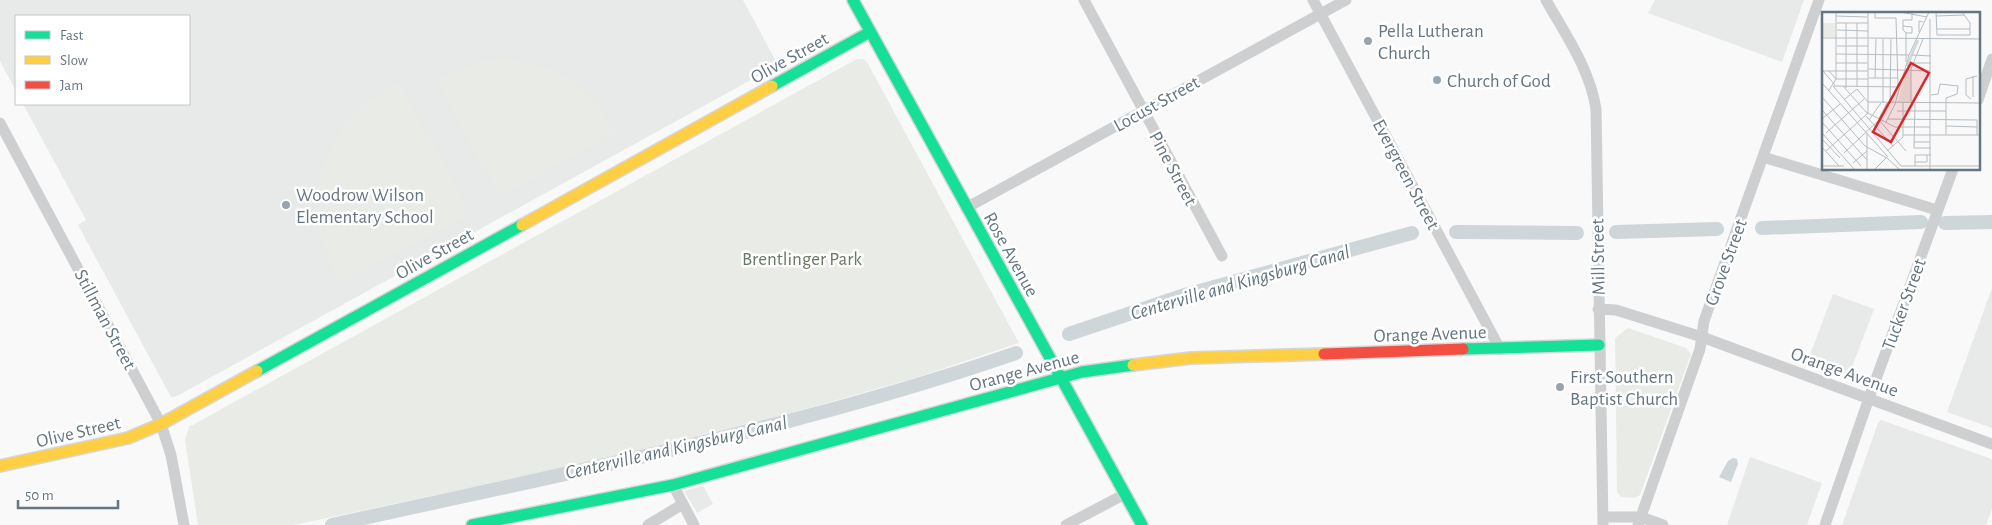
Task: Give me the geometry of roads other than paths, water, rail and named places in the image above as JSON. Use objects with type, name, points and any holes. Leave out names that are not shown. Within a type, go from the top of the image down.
[{"type":"street","name":"Rose Avenue","points":[[853,0],[1142,525]]},
{"type":"street","name":"Pine Street","points":[[1084,0],[1222,256]]},
{"type":"street","name":"Evergreen Street","points":[[1313,0],[1500,349]]},
{"type":"street","name":"Locust Street","points":[[966,208],[1346,0]]},
{"type":"street","name":"Mill Street","points":[[1546,0],[1588,76],[1594,92],[1596,108],[1603,521]]},
{"type":"street","name":"Grove Street","points":[[1640,521],[1700,350],[1704,321],[1819,0]]},
{"type":"street","name":"Olive Street","points":[[0,466],[128,438],[161,424],[870,32]]},
{"type":"street","points":[[1980,94],[1992,59]]},
{"type":"street","name":"Stillman Street","points":[[0,123],[161,424],[170,450],[184,525]]},
{"type":"street","points":[[1763,157],[1937,210]]},
{"type":"street","name":"Tucker Street","points":[[1825,525],[1937,210],[1954,170]]},
{"type":"street","name":"Orange Avenue","points":[[1598,309],[1616,310],[1702,337],[1992,444]]},
{"type":"street","name":"Orange Avenue","points":[[472,525],[673,485],[1082,372],[1191,358],[1599,345]]},
{"type":"street","points":[[673,485],[694,525]]},
{"type":"street","points":[[1066,525],[1125,494]]},
{"type":"street","points":[[648,525],[683,504]]},
{"type":"street","points":[[1603,521],[1640,521],[1663,525]]},
{"type":"waterway","name":"Centerville and Kingsburg Canal","points":[[1762,228],[1921,222]]},
{"type":"waterway","name":"Centerville and Kingsburg Canal","points":[[1945,223],[1992,222]]},
{"type":"waterway","name":"Centerville and Kingsburg Canal","points":[[1616,232],[1717,229]]},
{"type":"waterway","name":"Centerville and Kingsburg Canal","points":[[1456,232],[1577,233]]},
{"type":"waterway","name":"Centerville and Kingsburg Canal","points":[[1069,334],[1185,295],[1412,233]]},
{"type":"waterway","name":"Centerville and Kingsburg Canal","points":[[332,525],[676,449],[762,428],[932,380],[1016,353]]},
{"type":"place","name":"Pella Lutheran Church","points":[[1368,41]]},
{"type":"place","name":"Church of God","points":[[1437,80]]},
{"type":"place","name":"Woodrow Wilson Elementary School","points":[[286,205]]},
{"type":"place","name":"First Southern Baptist Church","points":[[1560,387]]},
{"type":"park label","name":"Brentlinger Park","points":[[802,258]]}]
